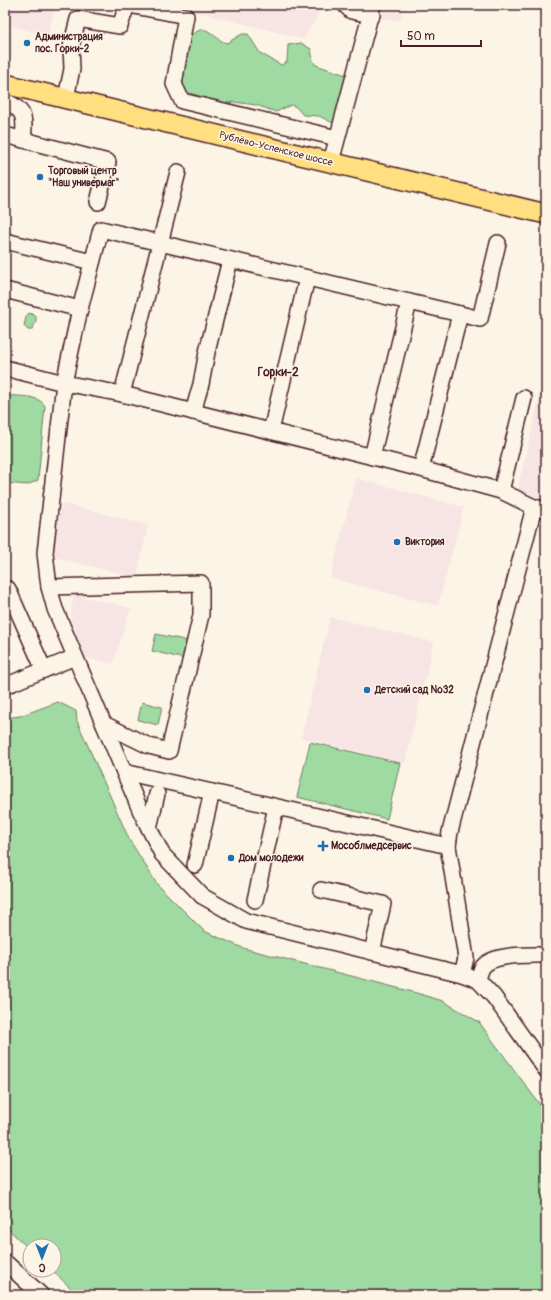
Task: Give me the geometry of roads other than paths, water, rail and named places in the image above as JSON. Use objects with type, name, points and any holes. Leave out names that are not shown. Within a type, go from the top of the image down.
[{"type":"main road","name":"Рублёво-Успенское шоссе","points":[[5,84],[546,214]]},
{"type":"street","points":[[66,98],[72,69],[71,47],[78,19],[120,26],[128,5],[186,16],[174,84],[182,100],[337,138]]},
{"type":"street","points":[[331,162],[372,10],[351,11],[345,5]]},
{"type":"street","points":[[5,100],[20,110],[25,119],[23,140]]},
{"type":"street","points":[[5,135],[108,162],[98,202]]},
{"type":"street","points":[[122,394],[178,172]]},
{"type":"street","points":[[498,243],[480,319],[101,229],[80,309],[64,383],[46,538],[46,570],[55,609],[149,828],[162,854],[202,896],[246,921],[462,974],[478,980],[494,997],[546,1070]]},
{"type":"street","points":[[5,241],[92,262]]},
{"type":"street","points":[[193,412],[230,260]]},
{"type":"street","points":[[271,431],[307,278]]},
{"type":"street","points":[[5,290],[80,309]]},
{"type":"street","points":[[372,457],[409,302]]},
{"type":"street","points":[[421,469],[460,314]]},
{"type":"street","points":[[5,368],[64,383],[122,394],[421,469],[501,491],[540,509],[450,832],[448,846],[466,958],[462,974]]},
{"type":"street","points":[[501,491],[524,398]]},
{"type":"street","points":[[49,587],[201,583],[201,615],[169,751],[148,746],[104,724]]},
{"type":"street","points":[[8,586],[44,670]]},
{"type":"street","points":[[5,686],[75,657]]},
{"type":"street","points":[[124,772],[448,846]]},
{"type":"street","points":[[195,865],[212,792]]},
{"type":"street","points":[[149,828],[158,794]]},
{"type":"street","points":[[255,900],[276,806]]},
{"type":"street","points":[[321,890],[383,904],[372,952]]},
{"type":"street","points":[[478,980],[482,967],[491,960],[517,955],[546,954]]},
{"type":"street","points":[[5,1262],[41,1295]]},
{"type":"place","name":"Администрация пос. Горки-2","points":[[27,43]]},
{"type":"place","name":"Торговый центр \"Наш универмаг\"","points":[[40,177]]},
{"type":"place","name":"Виктория","points":[[397,542]]},
{"type":"place","name":"Детский сад №32","points":[[367,690]]},
{"type":"place","name":"Мособлмедсервис","points":[[323,846]]},
{"type":"place","name":"Дом молодежи","points":[[231,858]]},
{"type":"district","name":"Горки-2","points":[[278,372]]}]
